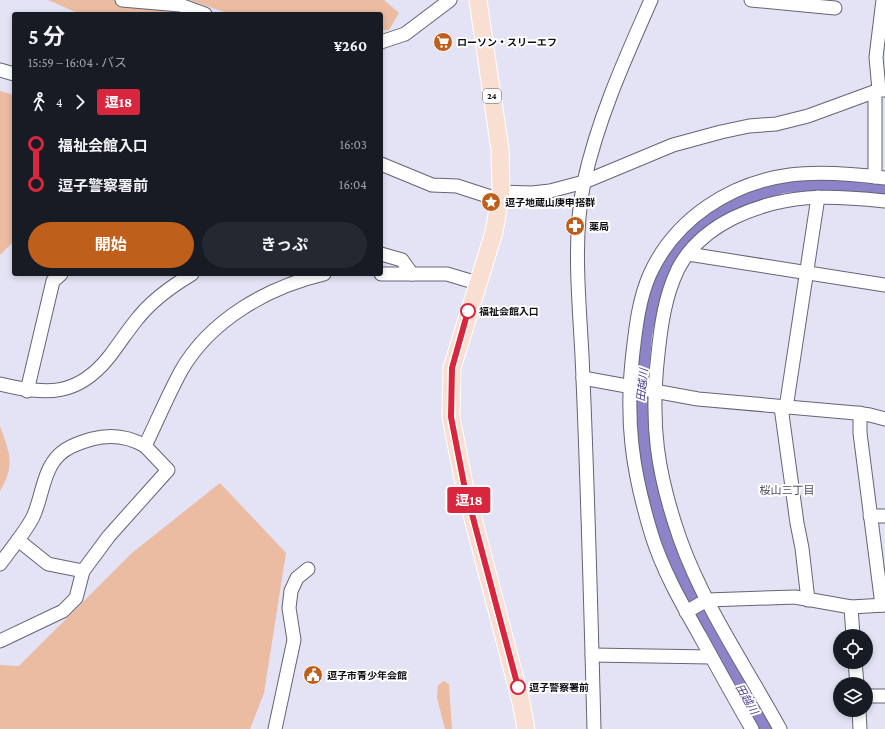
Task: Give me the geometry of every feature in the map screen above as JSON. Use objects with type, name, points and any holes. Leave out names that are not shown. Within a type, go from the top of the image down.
[{"type":"main road","name":"24","points":[[478,0],[500,150],[501,196],[494,232],[452,368],[451,417],[464,484],[521,702],[526,729]]},
{"type":"street","points":[[122,0],[180,5],[199,12]]},
{"type":"street","points":[[383,41],[405,34],[450,0]]},
{"type":"street","points":[[594,729],[583,378],[577,244],[584,182],[598,128],[606,105],[651,0]]},
{"type":"street","points":[[751,0],[835,8]]},
{"type":"street","points":[[752,729],[672,584],[653,538],[639,488],[632,457],[631,386],[638,315],[650,275],[660,254],[674,235],[704,208],[733,192],[769,180],[790,175],[822,174],[880,177],[880,91],[876,57],[883,0]]},
{"type":"street","points":[[0,70],[12,73]]},
{"type":"street","points":[[383,165],[432,185],[457,186],[501,196],[550,191],[584,182],[673,145],[721,132],[749,126],[776,124],[808,116],[880,91]]},
{"type":"street","points":[[780,729],[706,601],[680,540],[666,496],[658,459],[652,390],[664,311],[673,282],[688,254],[702,237],[720,225],[748,211],[774,201],[818,197],[847,197],[885,201]]},
{"type":"street","points":[[808,600],[783,407],[807,273],[818,197]]},
{"type":"street","points":[[688,254],[885,285]]},
{"type":"street","points":[[383,255],[402,260],[412,274]]},
{"type":"street","points":[[383,274],[447,274],[477,283]]},
{"type":"street","points":[[27,391],[53,281],[59,276]]},
{"type":"street","points":[[0,384],[27,391],[41,392],[60,390],[78,384],[95,372],[155,299],[173,285],[189,276]]},
{"type":"street","points":[[145,446],[181,370],[198,347],[225,319],[283,286],[317,276]]},
{"type":"street","points":[[583,378],[698,399],[860,414],[885,420]]},
{"type":"street","points":[[687,611],[706,601],[795,597],[851,607],[883,605],[860,433],[860,414]]},
{"type":"street","points":[[0,564],[18,540],[33,516],[50,468],[59,455],[79,443],[98,437],[116,436],[134,439],[145,446],[168,470],[109,536],[83,571],[76,598],[63,611],[0,641]]},
{"type":"street","points":[[870,516],[885,516]]},
{"type":"street","points":[[18,540],[48,564],[83,571]]},
{"type":"street","points":[[275,729],[294,640],[289,608],[291,591],[297,578],[308,569]]},
{"type":"street","points":[[851,607],[853,629]]},
{"type":"street","points":[[592,655],[711,657]]},
{"type":"street","points":[[873,696],[885,696]]},
{"type":"street","points":[[859,717],[860,729]]},
{"type":"shaded area","points":[[48,0],[173,0],[172,12],[75,12]]},
{"type":"shaded area","points":[[189,0],[384,0],[399,13],[389,30],[383,30],[383,12],[224,12]]},
{"type":"shaded area","points":[[0,91],[12,94],[12,243],[0,255]]},
{"type":"shaded area","points":[[0,426],[8,451],[9,466],[8,474],[0,491]]},
{"type":"shaded area","points":[[220,483],[286,553],[264,693],[250,729],[0,729],[0,665],[19,666],[132,553]]},
{"type":"shaded area","points":[[444,681],[449,684],[452,729],[445,729],[437,698],[438,685]]},
{"type":"water","name":"田越川","points":[[820,179],[862,180],[885,184],[885,196],[809,191],[784,193],[734,210],[710,225],[686,244],[669,272],[659,303],[652,336],[648,382],[648,424],[653,464],[664,508],[773,729],[758,729],[684,596],[664,549],[654,519],[642,477],[638,453],[636,390],[639,344],[647,299],[655,278],[665,257],[686,229],[700,218],[742,193],[780,183]]},
{"type":"bus line","name":"逗18","points":[[468,311],[452,368],[450,388],[451,417],[464,484],[518,687]]},
{"type":"place","name":"ローソン・スリーエフ","points":[[443,42]]},
{"type":"place","name":"逗子地蔵山庚申搭群","points":[[491,202]]},
{"type":"place","name":"薬局","points":[[575,226]]},
{"type":"place","name":"福祉会館入口","points":[[468,311]]},
{"type":"place","name":"逗子市青少年会館","points":[[313,675]]},
{"type":"place","name":"逗子警察署前","points":[[518,687]]},
{"type":"district","name":"桜山三丁目","points":[[787,490]]}]
